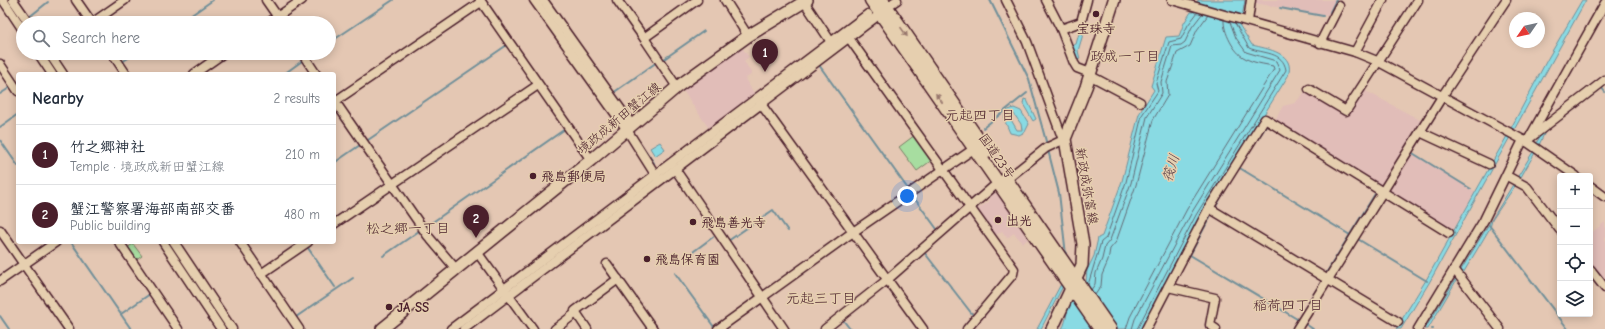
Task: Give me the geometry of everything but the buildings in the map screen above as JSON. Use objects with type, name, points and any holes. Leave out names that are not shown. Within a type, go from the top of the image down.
[{"type":"highway","name":"国道23号","points":[[871,0],[975,148],[1075,285],[1110,329]]},
{"type":"highway","name":"国道23号","points":[[890,2],[1075,285],[1100,329]]},
{"type":"main road","name":"新政成弥富線","points":[[1052,329],[1075,285],[1082,265],[1083,244],[1065,139],[1090,74],[1114,0]]},
{"type":"main road","name":"境政成新田蟹江線","points":[[382,329],[591,160],[678,87],[748,36],[805,1]]},
{"type":"street","points":[[3,0],[16,20]]},
{"type":"street","points":[[13,0],[24,16]]},
{"type":"street","points":[[76,0],[87,16]]},
{"type":"street","points":[[102,16],[125,0]]},
{"type":"street","points":[[266,0],[276,16]]},
{"type":"street","points":[[284,16],[302,0]]},
{"type":"street","points":[[534,0],[629,128]]},
{"type":"street","points":[[544,0],[629,128],[657,178]]},
{"type":"street","points":[[617,0],[678,87]]},
{"type":"street","points":[[644,38],[697,0]]},
{"type":"street","points":[[725,0],[748,36]]},
{"type":"street","points":[[1006,0],[1027,42],[1062,137],[1065,139],[1048,147],[1011,176]]},
{"type":"street","points":[[1046,0],[1061,29],[1077,68],[1140,102]]},
{"type":"street","points":[[1061,29],[1081,22],[1087,0]]},
{"type":"street","points":[[1172,0],[1355,52],[1378,61],[1443,95],[1525,141],[1572,173]]},
{"type":"street","points":[[1246,21],[1251,0]]},
{"type":"street","points":[[1355,52],[1383,0]]},
{"type":"street","points":[[1309,89],[1346,111],[1418,0]]},
{"type":"street","points":[[1297,329],[1443,95],[1506,0]]},
{"type":"street","points":[[336,100],[480,1],[591,160]]},
{"type":"street","points":[[805,1],[831,42]]},
{"type":"street","points":[[1418,329],[1457,274],[1484,220],[1513,180],[1525,141],[1605,3]]},
{"type":"street","points":[[1320,43],[1340,6]]},
{"type":"street","points":[[450,329],[507,291],[657,178],[831,42],[872,15],[849,38],[675,169],[657,178]]},
{"type":"street","points":[[849,38],[1014,269],[1012,274],[967,329]]},
{"type":"street","points":[[43,60],[51,72]]},
{"type":"street","points":[[54,60],[62,72]]},
{"type":"street","points":[[117,60],[125,72]]},
{"type":"street","points":[[197,72],[214,60]]},
{"type":"street","points":[[307,60],[315,72]]},
{"type":"street","points":[[0,64],[16,88]]},
{"type":"street","points":[[1525,141],[1604,80]]},
{"type":"street","points":[[336,223],[538,85]]},
{"type":"street","points":[[336,104],[428,236],[456,269]]},
{"type":"street","points":[[761,104],[923,329]]},
{"type":"street","points":[[1146,329],[1209,208],[1265,119],[1449,233]]},
{"type":"street","points":[[1420,132],[1488,164]]},
{"type":"street","points":[[718,329],[853,232],[975,148]]},
{"type":"street","points":[[675,169],[784,329]]},
{"type":"street","points":[[1513,180],[1527,187],[1557,226]]},
{"type":"street","points":[[825,329],[887,280],[993,187]]},
{"type":"street","points":[[1593,188],[1605,197]]},
{"type":"street","points":[[1209,208],[1398,322]]},
{"type":"street","points":[[0,230],[69,329]]},
{"type":"street","points":[[0,281],[53,244]]},
{"type":"street","points":[[120,244],[178,329]]},
{"type":"street","points":[[164,244],[221,329]]},
{"type":"street","points":[[175,244],[232,329]]},
{"type":"street","points":[[241,244],[299,329]]},
{"type":"street","points":[[261,274],[305,244]]},
{"type":"street","points":[[477,252],[534,329]]},
{"type":"street","points":[[607,264],[654,329]]},
{"type":"street","points":[[1593,273],[1605,288]]},
{"type":"street","points":[[1457,274],[1500,329]]},
{"type":"street","points":[[555,329],[576,313],[575,311],[618,279]]},
{"type":"street","points":[[1168,287],[1215,298],[1210,325],[1216,329]]},
{"type":"street","points":[[464,329],[507,291]]},
{"type":"street","points":[[576,313],[587,329]]},
{"type":"shaded area","points":[[1254,0],[1336,0],[1327,16],[1254,3]]},
{"type":"shaded area","points":[[741,46],[749,57],[744,61],[752,74],[745,79],[756,96],[710,130],[682,89]]},
{"type":"shaded area","points":[[1364,90],[1422,121],[1382,188],[1274,122],[1283,106],[1295,103],[1305,92],[1347,116]]},
{"type":"shaded area","points":[[1411,153],[1475,192],[1452,232],[1386,190]]},
{"type":"shaded area","points":[[997,192],[1028,239],[1023,243],[1014,233],[1007,238],[1002,231],[994,236],[976,210],[989,202],[990,196]]},
{"type":"shaded area","points":[[1605,222],[1605,284],[1593,269],[1593,232]]},
{"type":"green space","points":[[915,135],[932,160],[917,171],[899,147]]},
{"type":"green space","points":[[133,244],[142,256],[135,261],[127,248]]},
{"type":"water","name":"筏川","points":[[1245,0],[1242,17],[1238,23],[1252,45],[1266,48],[1279,53],[1284,57],[1288,62],[1288,76],[1200,217],[1141,329],[1062,329],[1071,298],[1086,282],[1087,270],[1094,256],[1098,238],[1102,236],[1122,181],[1139,114],[1154,90],[1151,86],[1166,37],[1179,36],[1184,23],[1191,12],[1194,12],[1197,1]]},
{"type":"water","points":[[1582,0],[1586,0],[1514,130],[1511,128],[1547,60]]},
{"type":"water","points":[[1080,30],[1084,31],[1078,51],[1080,59],[1076,60],[1071,46],[1076,44]]},
{"type":"water","points":[[1605,82],[1605,86],[1545,132],[1539,145],[1536,144],[1542,132]]},
{"type":"water","points":[[1024,99],[1027,100],[1036,119],[1033,121],[1023,104]]},
{"type":"water","points":[[1014,108],[1021,111],[1029,124],[1025,132],[1019,135],[1010,133],[1004,119],[1006,111]],"holes":[[[1014,114],[1021,124],[1022,130],[1017,130],[1010,118],[1011,115]]]},
{"type":"water","points":[[1507,136],[1510,137],[1429,283],[1401,329],[1396,329],[1426,280]]},
{"type":"water","points":[[660,142],[665,149],[655,156],[650,148]]},
{"type":"water","points":[[1534,150],[1536,151],[1521,177],[1492,220],[1490,228],[1462,275],[1456,281],[1428,329],[1425,329]]},
{"type":"water","points":[[1061,284],[1063,286],[1041,329],[1037,329]]},
{"type":"waterway","points":[[190,16],[213,0]]},
{"type":"waterway","points":[[336,38],[393,0]]},
{"type":"waterway","points":[[990,0],[1029,79],[1047,145]]},
{"type":"waterway","points":[[1330,12],[1336,0]]},
{"type":"waterway","points":[[30,16],[48,2]]},
{"type":"waterway","points":[[1280,8],[1323,16]]},
{"type":"waterway","points":[[1085,25],[1088,12]]},
{"type":"waterway","points":[[664,59],[704,31]]},
{"type":"waterway","points":[[368,140],[507,45]]},
{"type":"waterway","points":[[287,72],[302,61]]},
{"type":"waterway","points":[[613,93],[657,62]]},
{"type":"waterway","points":[[819,65],[908,189]]},
{"type":"waterway","points":[[0,94],[11,87]]},
{"type":"waterway","points":[[1601,87],[1605,92]]},
{"type":"waterway","points":[[983,128],[1027,93]]},
{"type":"waterway","points":[[0,127],[16,115]]},
{"type":"waterway","points":[[1242,162],[1267,125]]},
{"type":"waterway","points":[[427,226],[565,129],[564,128]]},
{"type":"waterway","points":[[0,140],[16,163]]},
{"type":"waterway","points":[[638,140],[654,163]]},
{"type":"waterway","points":[[336,162],[360,145]]},
{"type":"waterway","points":[[1048,150],[1059,193],[1066,255]]},
{"type":"waterway","points":[[1411,152],[1471,189]]},
{"type":"waterway","points":[[1238,167],[1350,235]]},
{"type":"waterway","points":[[1215,208],[1226,188]]},
{"type":"waterway","points":[[1325,275],[1375,194]]},
{"type":"waterway","points":[[912,195],[937,229]]},
{"type":"waterway","points":[[728,241],[773,210],[788,231]]},
{"type":"waterway","points":[[1212,213],[1190,255],[1297,319]]},
{"type":"waterway","points":[[1489,225],[1568,329]]},
{"type":"waterway","points":[[383,256],[419,231]]},
{"type":"waterway","points":[[686,257],[713,237]]},
{"type":"waterway","points":[[1356,238],[1427,281]]},
{"type":"waterway","points":[[72,244],[131,329]]},
{"type":"waterway","points":[[308,248],[335,287]]},
{"type":"waterway","points":[[924,252],[972,314]]},
{"type":"waterway","points":[[675,273],[714,327]]},
{"type":"waterway","points":[[296,317],[353,278]]},
{"type":"waterway","points":[[1292,329],[1323,279]]},
{"type":"waterway","points":[[121,314],[150,294]]},
{"type":"waterway","points":[[521,305],[533,322]]},
{"type":"waterway","points":[[0,316],[9,329]]},
{"type":"waterway","points":[[843,320],[850,329]]},
{"type":"waterway","points":[[1304,323],[1313,329]]},
{"type":"place","name":"宝珠寺","points":[[1096,14]]},
{"type":"place","name":"竹之郷神社","points":[[765,72]]},
{"type":"place","name":"飛島郵便局","points":[[533,176]]},
{"type":"place","name":"出光","points":[[998,220]]},
{"type":"place","name":"飛島善光寺","points":[[693,222]]},
{"type":"place","name":"蟹江警察署海部南部交番","points":[[476,238]]},
{"type":"place","name":"飛島保育園","points":[[647,259]]},
{"type":"place","name":"JA SS","points":[[389,307]]},
{"type":"district","name":"政成一丁目","points":[[1125,56]]},
{"type":"district","name":"元起四丁目","points":[[980,115]]},
{"type":"district","name":"松之郷一丁目","points":[[408,228]]},
{"type":"district","name":"元起三丁目","points":[[821,298]]},
{"type":"district","name":"稲荷四丁目","points":[[1288,305]]}]
